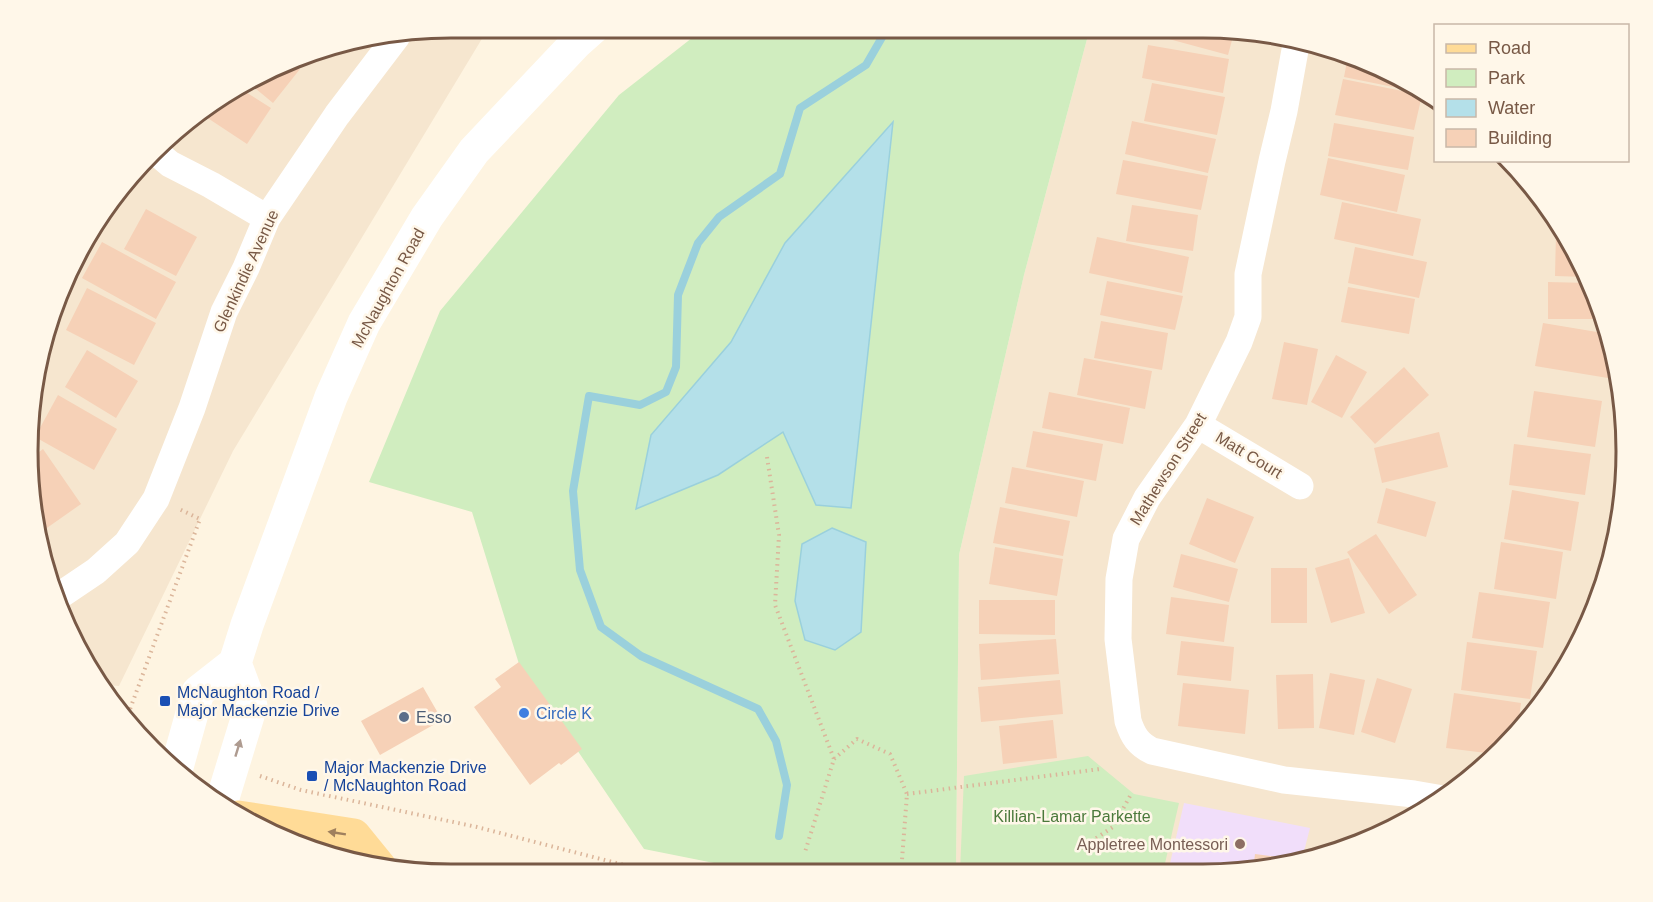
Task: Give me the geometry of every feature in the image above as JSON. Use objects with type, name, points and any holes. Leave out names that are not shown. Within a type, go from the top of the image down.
[{"type":"main road","points":[[268,822],[354,836],[372,857]]},
{"type":"street","name":"McNaughton Road","points":[[235,663],[331,397],[364,323],[427,217],[474,151],[582,38]]},
{"type":"street","name":"Glenkindie Avenue","points":[[63,593],[96,571],[127,543],[156,499],[192,408],[224,312],[267,218],[337,115],[393,42]]},
{"type":"street","name":"Mathewson Street","points":[[1295,48],[1248,274],[1248,317],[1239,342],[1197,425],[1147,498],[1126,539],[1119,579],[1119,639],[1128,722],[1131,732],[1142,746],[1152,751],[1284,780],[1429,797]]},
{"type":"street","points":[[161,157],[170,164],[219,189],[267,218]]},
{"type":"street","name":"Matt Court","points":[[1197,425],[1300,486]]},
{"type":"street","points":[[178,762],[198,692],[235,663],[251,706],[223,796]]},
{"type":"path","points":[[767,457],[779,535],[775,605],[834,759]]},
{"type":"path","points":[[129,711],[200,519],[156,499]]},
{"type":"path","points":[[805,852],[834,759],[857,739],[890,754],[907,794],[902,864]]},
{"type":"path","points":[[907,794],[1101,769]]},
{"type":"path","points":[[261,776],[301,790],[471,826],[620,864]]},
{"type":"path","points":[[1081,848],[1113,827],[1130,796]]},
{"type":"shaded area","points":[[424,38],[482,38],[233,451],[119,686],[110,685],[93,658],[59,584],[45,532],[38,478],[38,424],[45,370],[59,318],[93,244],[107,221],[140,178],[178,140],[221,107],[268,80],[318,59],[370,45]]},
{"type":"shaded area","points":[[1087,38],[1229,38],[1283,45],[1335,59],[1385,80],[1434,108],[1434,162],[1497,162],[1513,178],[1546,221],[1573,268],[1584,293],[1594,318],[1608,370],[1616,451],[1608,532],[1594,584],[1560,658],[1546,681],[1513,724],[1475,762],[1432,795],[1409,809],[1335,843],[1283,857],[1229,864],[956,864],[959,555],[1024,275]]},
{"type":"shaded area","name":"Appletree Montessori","points":[[1184,803],[1310,828],[1304,851],[1283,857],[1229,864],[1170,864]]},
{"type":"green space","points":[[692,38],[1087,38],[1024,275],[959,555],[956,864],[719,864],[644,849],[519,664],[472,512],[369,482],[440,311],[619,95]]},
{"type":"green space","name":"Killian-Lamar Parkette","points":[[1088,756],[1134,794],[1179,803],[1165,864],[960,864],[964,776]]},
{"type":"water","points":[[893,122],[851,508],[816,505],[783,432],[718,475],[636,509],[651,435],[731,342],[785,243]]},
{"type":"water","points":[[832,528],[866,542],[861,632],[835,650],[805,640],[795,601],[802,544]]},
{"type":"building","points":[[1165,38],[1232,38],[1228,55]]},
{"type":"building","points":[[1148,45],[1229,59],[1223,93],[1142,78]]},
{"type":"building","points":[[1347,64],[1401,88],[1344,77]]},
{"type":"building","points":[[298,67],[300,69],[273,103],[254,87]]},
{"type":"building","points":[[1343,79],[1407,92],[1421,100],[1414,130],[1335,115]]},
{"type":"building","points":[[1152,83],[1225,97],[1217,135],[1144,121]]},
{"type":"building","points":[[246,92],[271,108],[247,144],[207,117]]},
{"type":"building","points":[[1132,121],[1216,139],[1208,173],[1125,154]]},
{"type":"building","points":[[1334,123],[1414,137],[1408,170],[1328,156]]},
{"type":"building","points":[[1328,158],[1405,175],[1397,212],[1320,195]]},
{"type":"building","points":[[1123,160],[1208,176],[1201,210],[1116,194]]},
{"type":"building","points":[[1342,202],[1421,219],[1413,256],[1334,239]]},
{"type":"building","points":[[1132,205],[1198,215],[1193,251],[1126,241]]},
{"type":"building","points":[[146,209],[197,237],[176,276],[124,249]]},
{"type":"building","points":[[1097,237],[1189,257],[1182,293],[1089,273]]},
{"type":"building","points":[[1556,237],[1577,277],[1555,276]]},
{"type":"building","points":[[102,242],[176,282],[156,319],[82,278]]},
{"type":"building","points":[[1355,247],[1427,262],[1419,298],[1348,283]]},
{"type":"building","points":[[1107,281],[1183,296],[1175,330],[1100,315]]},
{"type":"building","points":[[1548,282],[1579,283],[1594,319],[1548,319]]},
{"type":"building","points":[[1348,287],[1415,299],[1409,334],[1341,322]]},
{"type":"building","points":[[87,288],[156,323],[134,365],[66,330]]},
{"type":"building","points":[[1101,321],[1168,333],[1162,370],[1094,358]]},
{"type":"building","points":[[1543,323],[1598,332],[1609,374],[1608,378],[1535,366]]},
{"type":"building","points":[[1284,342],[1318,349],[1307,405],[1272,399]]},
{"type":"building","points":[[87,350],[138,381],[116,418],[65,387]]},
{"type":"building","points":[[1336,355],[1367,372],[1342,418],[1311,402]]},
{"type":"building","points":[[1084,358],[1152,371],[1145,409],[1077,395]]},
{"type":"building","points":[[1404,367],[1429,395],[1375,444],[1350,417]]},
{"type":"building","points":[[1534,391],[1602,401],[1595,447],[1527,437]]},
{"type":"building","points":[[1049,392],[1130,408],[1123,444],[1042,428]]},
{"type":"building","points":[[58,395],[117,429],[94,470],[38,439],[38,432]]},
{"type":"building","points":[[1033,431],[1103,444],[1096,481],[1026,467]]},
{"type":"building","points":[[1439,432],[1448,467],[1382,483],[1374,448]]},
{"type":"building","points":[[1514,444],[1591,454],[1585,495],[1509,485]]},
{"type":"building","points":[[43,449],[81,504],[45,530],[38,478],[38,453]]},
{"type":"building","points":[[1012,467],[1084,481],[1077,517],[1005,503]]},
{"type":"building","points":[[1386,488],[1436,502],[1426,537],[1377,523]]},
{"type":"building","points":[[1512,490],[1579,502],[1571,551],[1504,539]]},
{"type":"building","points":[[1207,498],[1254,517],[1235,563],[1189,544]]},
{"type":"building","points":[[1000,507],[1070,521],[1063,556],[993,543]]},
{"type":"building","points":[[1376,534],[1417,595],[1389,614],[1347,552]]},
{"type":"building","points":[[1501,542],[1563,552],[1556,599],[1494,589]]},
{"type":"building","points":[[995,547],[1063,559],[1057,596],[989,584]]},
{"type":"building","points":[[1181,554],[1238,569],[1229,602],[1173,587]]},
{"type":"building","points":[[1349,558],[1365,613],[1331,623],[1315,568]]},
{"type":"building","points":[[1271,568],[1307,568],[1307,623],[1271,623]]},
{"type":"building","points":[[1479,592],[1550,602],[1543,648],[1472,638]]},
{"type":"building","points":[[1171,597],[1229,605],[1224,642],[1166,634]]},
{"type":"building","points":[[979,600],[1055,600],[1055,635],[979,634]]},
{"type":"building","points":[[1056,639],[1059,674],[981,680],[979,644]]},
{"type":"building","points":[[1181,641],[1234,647],[1231,681],[1177,675]]},
{"type":"building","points":[[1467,642],[1537,651],[1530,699],[1461,690]]},
{"type":"building","points":[[519,662],[582,749],[530,785],[474,707],[501,687],[495,679]]},
{"type":"building","points":[[1330,673],[1365,680],[1354,735],[1319,728]]},
{"type":"building","points":[[1313,674],[1314,728],[1278,729],[1276,675]]},
{"type":"building","points":[[1377,678],[1412,689],[1395,743],[1361,732]]},
{"type":"building","points":[[1060,680],[1063,714],[981,722],[978,687]]},
{"type":"building","points":[[1183,683],[1249,690],[1245,734],[1178,726]]},
{"type":"building","points":[[423,687],[442,720],[380,755],[361,721]]},
{"type":"building","points":[[1454,693],[1521,703],[1519,716],[1484,753],[1446,748]]},
{"type":"building","points":[[1053,720],[1057,758],[1003,764],[999,726]]},
{"type":"building","points":[[1255,854],[1281,857],[1256,861],[1254,861]]},
{"type":"waterway","points":[[779,836],[787,785],[776,741],[758,709],[641,656],[601,627],[580,570],[573,491],[589,396],[640,405],[666,392],[676,367],[678,295],[698,243],[719,217],[780,174],[800,108],[866,65],[882,38]]},
{"type":"place","name":"McNaughton Road / Major Mackenzie Drive","points":[[165,701]]},
{"type":"place","name":"Circle K","points":[[524,713]]},
{"type":"place","name":"Esso","points":[[404,717]]},
{"type":"place","name":"Major Mackenzie Drive / McNaughton Road","points":[[312,776]]},
{"type":"place","name":"Appletree Montessori","points":[[1240,844]]}]
